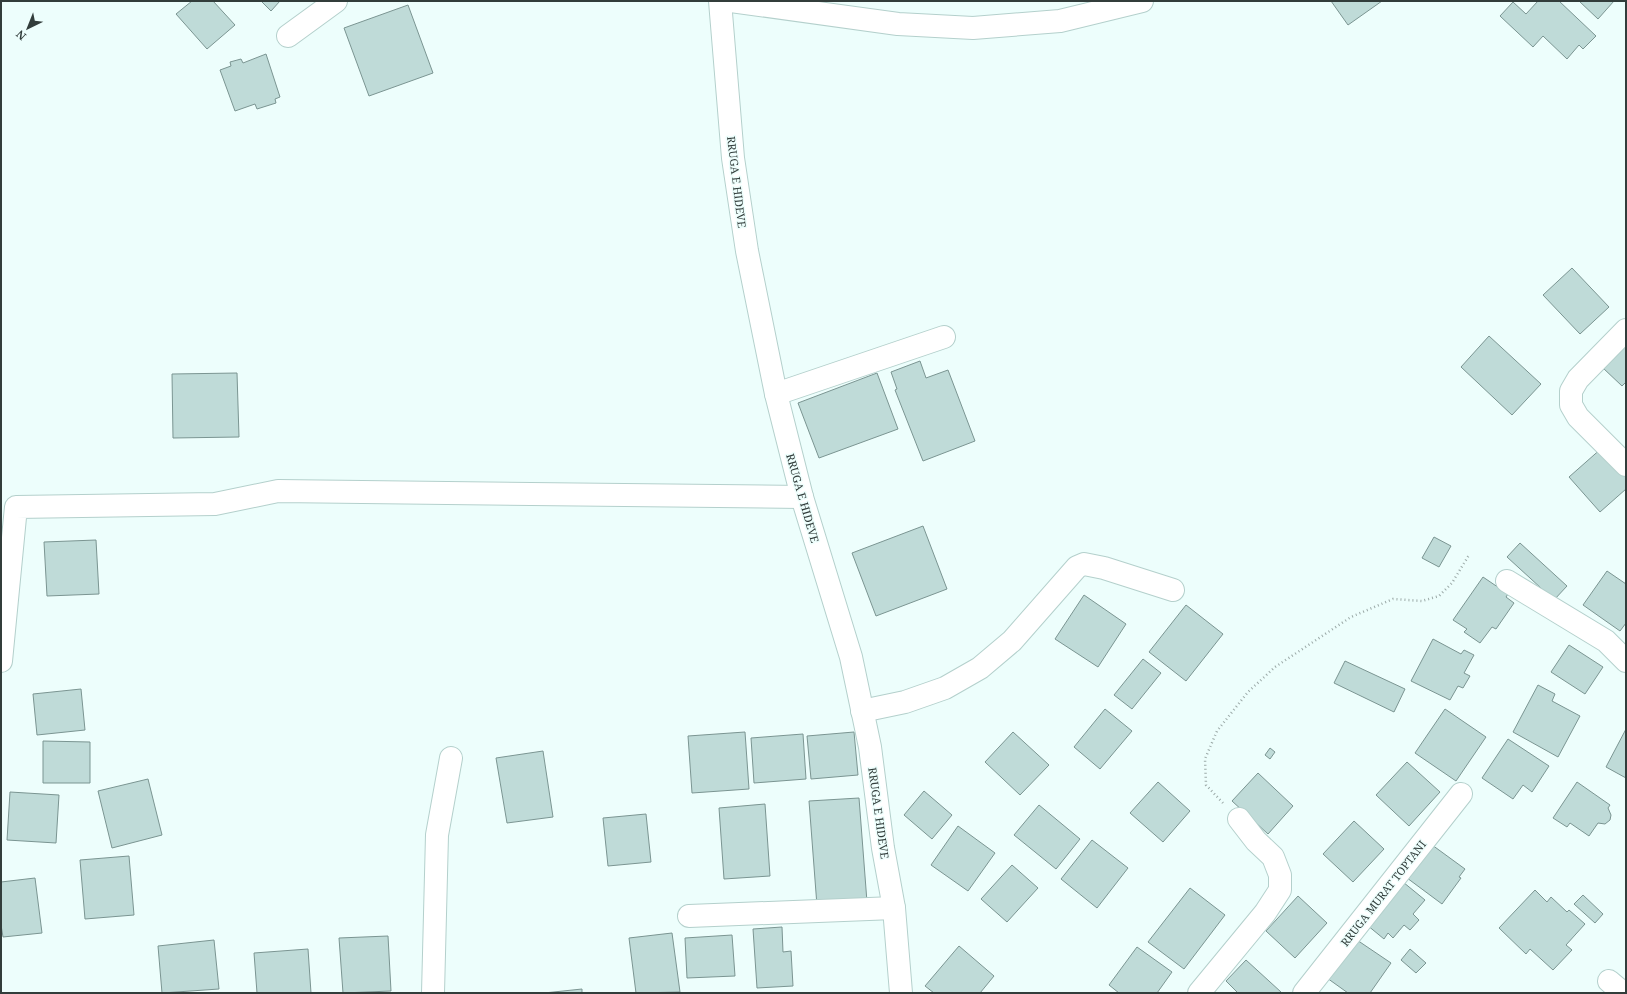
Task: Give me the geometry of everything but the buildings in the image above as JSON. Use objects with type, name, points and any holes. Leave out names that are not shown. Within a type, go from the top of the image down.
[{"type":"street","points":[[288,36],[336,1]]},
{"type":"street","name":"RRUGA E HIDEVE","points":[[720,1],[733,158],[747,251],[776,394],[802,497],[851,658],[870,747],[883,848],[894,908],[901,993]]},
{"type":"street","points":[[731,1],[898,24],[973,28],[1060,21],[1142,1]]},
{"type":"street","points":[[1626,330],[1578,379],[1571,391],[1571,405],[1578,417],[1626,465]]},
{"type":"street","points":[[776,394],[944,337]]},
{"type":"street","points":[[1,661],[16,507],[216,504],[278,491],[802,497]]},
{"type":"street","points":[[862,711],[905,702],[945,688],[980,668],[1012,641],[1077,567],[1084,564],[1104,568],[1173,590]]},
{"type":"street","points":[[1507,581],[1606,641],[1626,661]]},
{"type":"street","points":[[433,993],[437,835],[451,758]]},
{"type":"street","name":"RRUGA MURAT TOPTANI","points":[[1304,993],[1461,794]]},
{"type":"street","points":[[1199,993],[1266,913],[1280,890],[1280,875],[1273,857],[1256,841],[1239,819]]},
{"type":"street","points":[[689,916],[894,908]]},
{"type":"path","points":[[1239,819],[1206,785],[1205,759],[1217,731],[1248,692],[1274,667],[1351,617],[1393,600],[1422,601],[1439,596],[1452,583],[1469,555]]}]
